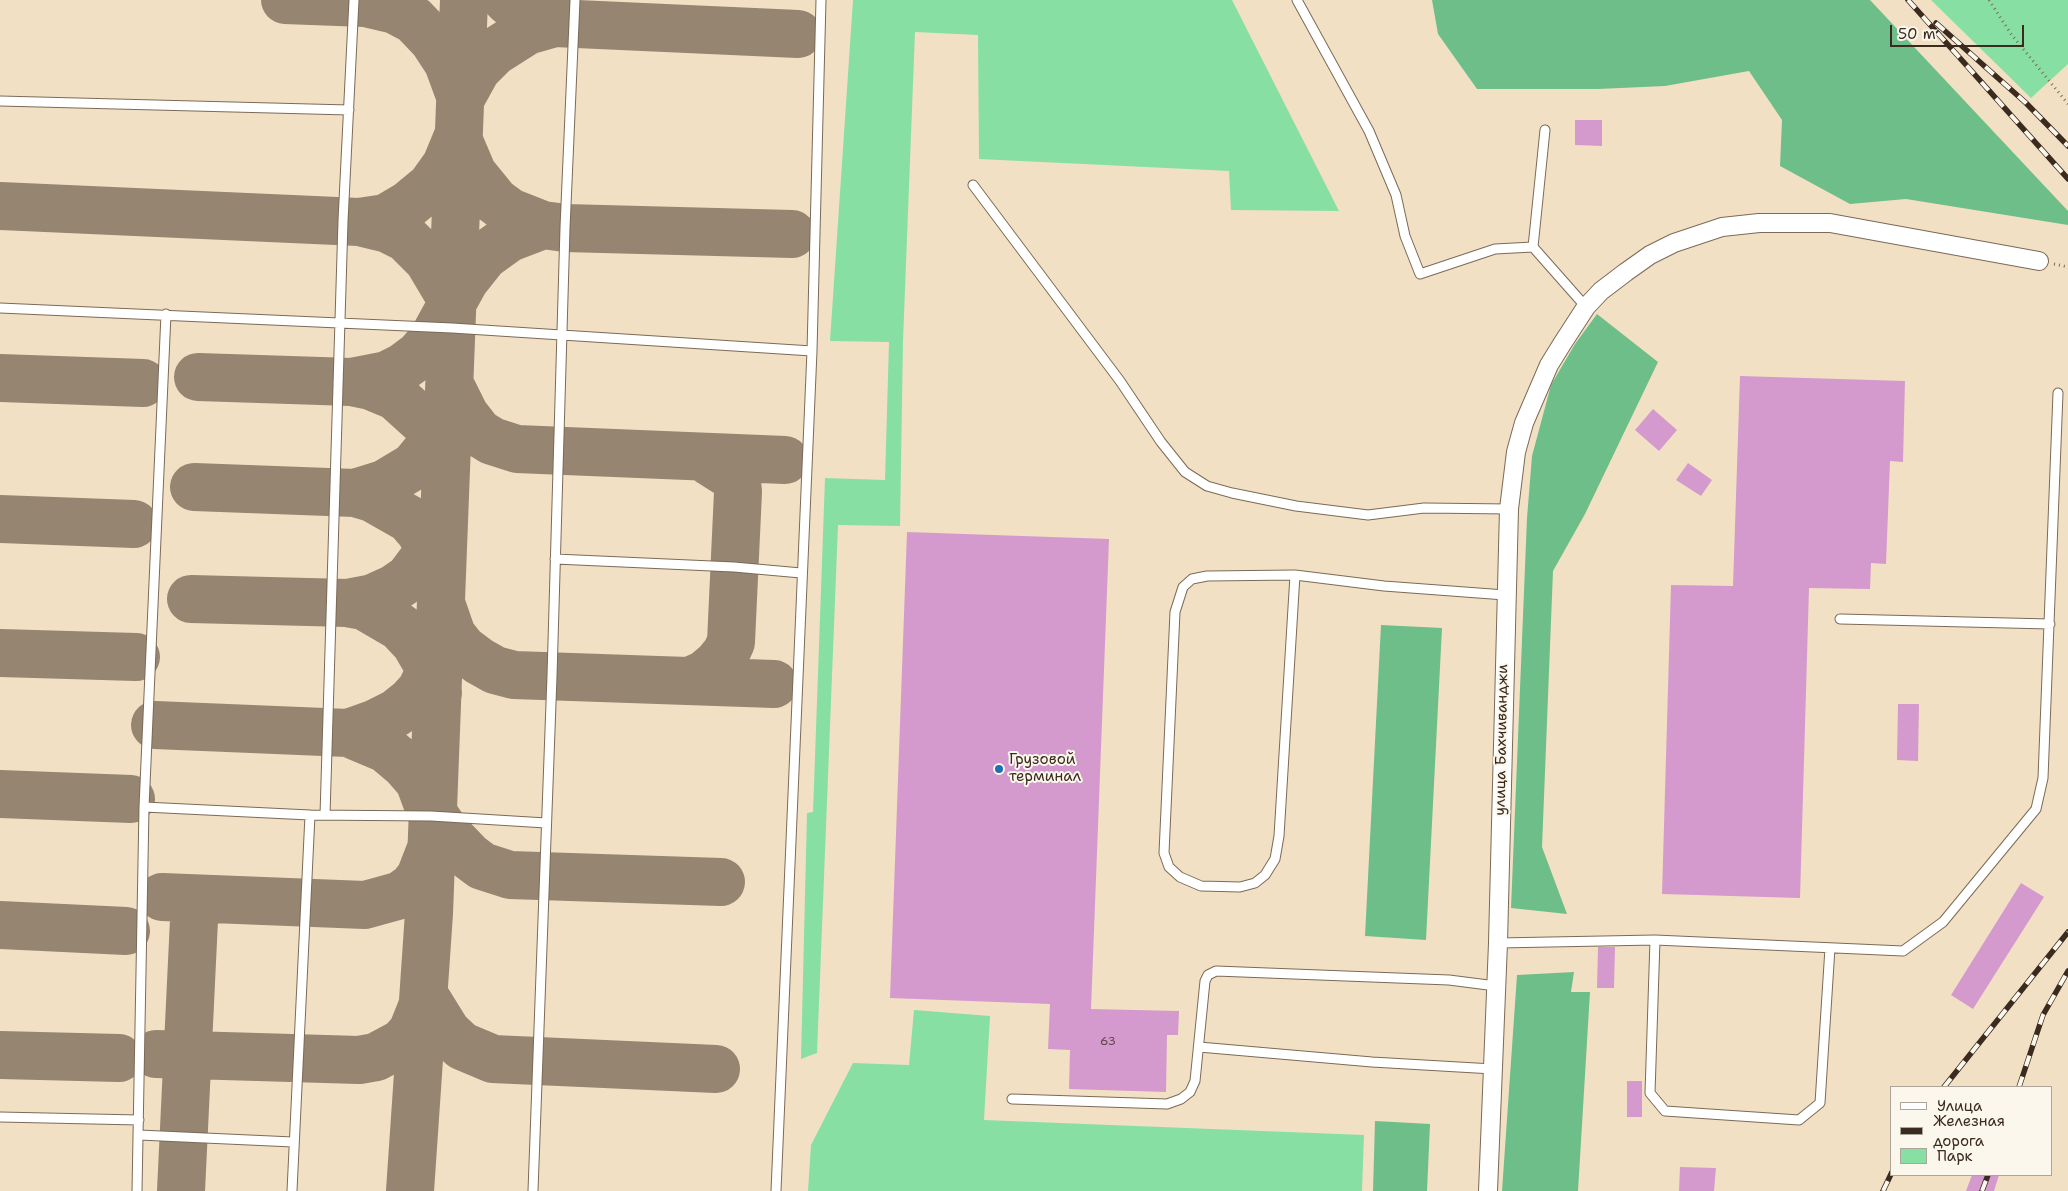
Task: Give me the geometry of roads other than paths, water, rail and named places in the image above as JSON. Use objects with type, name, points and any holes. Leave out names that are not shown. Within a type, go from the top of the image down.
[{"type":"street","name":"улица Бахчиванджи","points":[[1488,1191],[1498,943],[1508,508],[1516,452],[1524,423],[1549,366],[1586,307],[1601,291],[1650,255],[1674,244],[1722,227],[1760,223],[1830,223],[2039,261]]},
{"type":"lane","points":[[326,815],[330,602],[354,0]]},
{"type":"lane","points":[[533,1191],[563,335],[565,228],[575,0]]},
{"type":"lane","points":[[776,1191],[812,351],[821,0]]},
{"type":"lane","points":[[1297,0],[1369,131],[1396,194],[1405,236],[1420,274],[1495,249],[1533,247]]},
{"type":"lane","points":[[0,101],[349,110]]},
{"type":"lane","points":[[1545,130],[1533,247],[1586,307]]},
{"type":"lane","points":[[973,184],[1120,380],[1161,442],[1185,472],[1207,486],[1232,494],[1296,506],[1368,515],[1424,508],[1508,508]]},
{"type":"lane","points":[[0,308],[341,323],[812,351]]},
{"type":"lane","points":[[137,1191],[144,808],[166,314]]},
{"type":"lane","points":[[1498,943],[1654,940],[1903,951],[1943,922],[2036,809],[2043,778],[2058,393]]},
{"type":"lane","points":[[555,559],[734,567],[801,573]]},
{"type":"lane","points":[[1295,575],[1279,836],[1275,859],[1265,875],[1255,883],[1240,887],[1200,886],[1180,878],[1169,867],[1164,853],[1175,612],[1183,587],[1192,579],[1207,576],[1295,575],[1384,586],[1505,595]]},
{"type":"lane","points":[[1840,619],[2050,624]]},
{"type":"lane","points":[[144,808],[310,815],[431,816],[546,822]]},
{"type":"lane","points":[[292,1191],[310,815]]},
{"type":"lane","points":[[1654,940],[1650,1093],[1665,1111],[1799,1120],[1820,1103],[1830,948]]},
{"type":"lane","points":[[1012,1099],[1167,1104],[1181,1099],[1190,1092],[1198,1071],[1205,981],[1208,975],[1216,971],[1440,979],[1496,986]]},
{"type":"lane","points":[[1199,1047],[1372,1062],[1492,1069]]},
{"type":"lane","points":[[0,1117],[139,1120]]},
{"type":"lane","points":[[139,1135],[293,1142]]},
{"type":"railway","points":[[1908,0],[2068,179]]},
{"type":"railway","points":[[1936,23],[2026,103],[2068,146]]},
{"type":"railway","points":[[1945,1086],[2068,932]]},
{"type":"railway","points":[[2019,1086],[2043,1015],[2068,971]]},
{"type":"railway","points":[[1883,1191],[1890,1176]]},
{"type":"railway","points":[[1982,1191],[1988,1176]]},
{"type":"place","name":"Грузовой терминал","points":[[999,769]]}]
